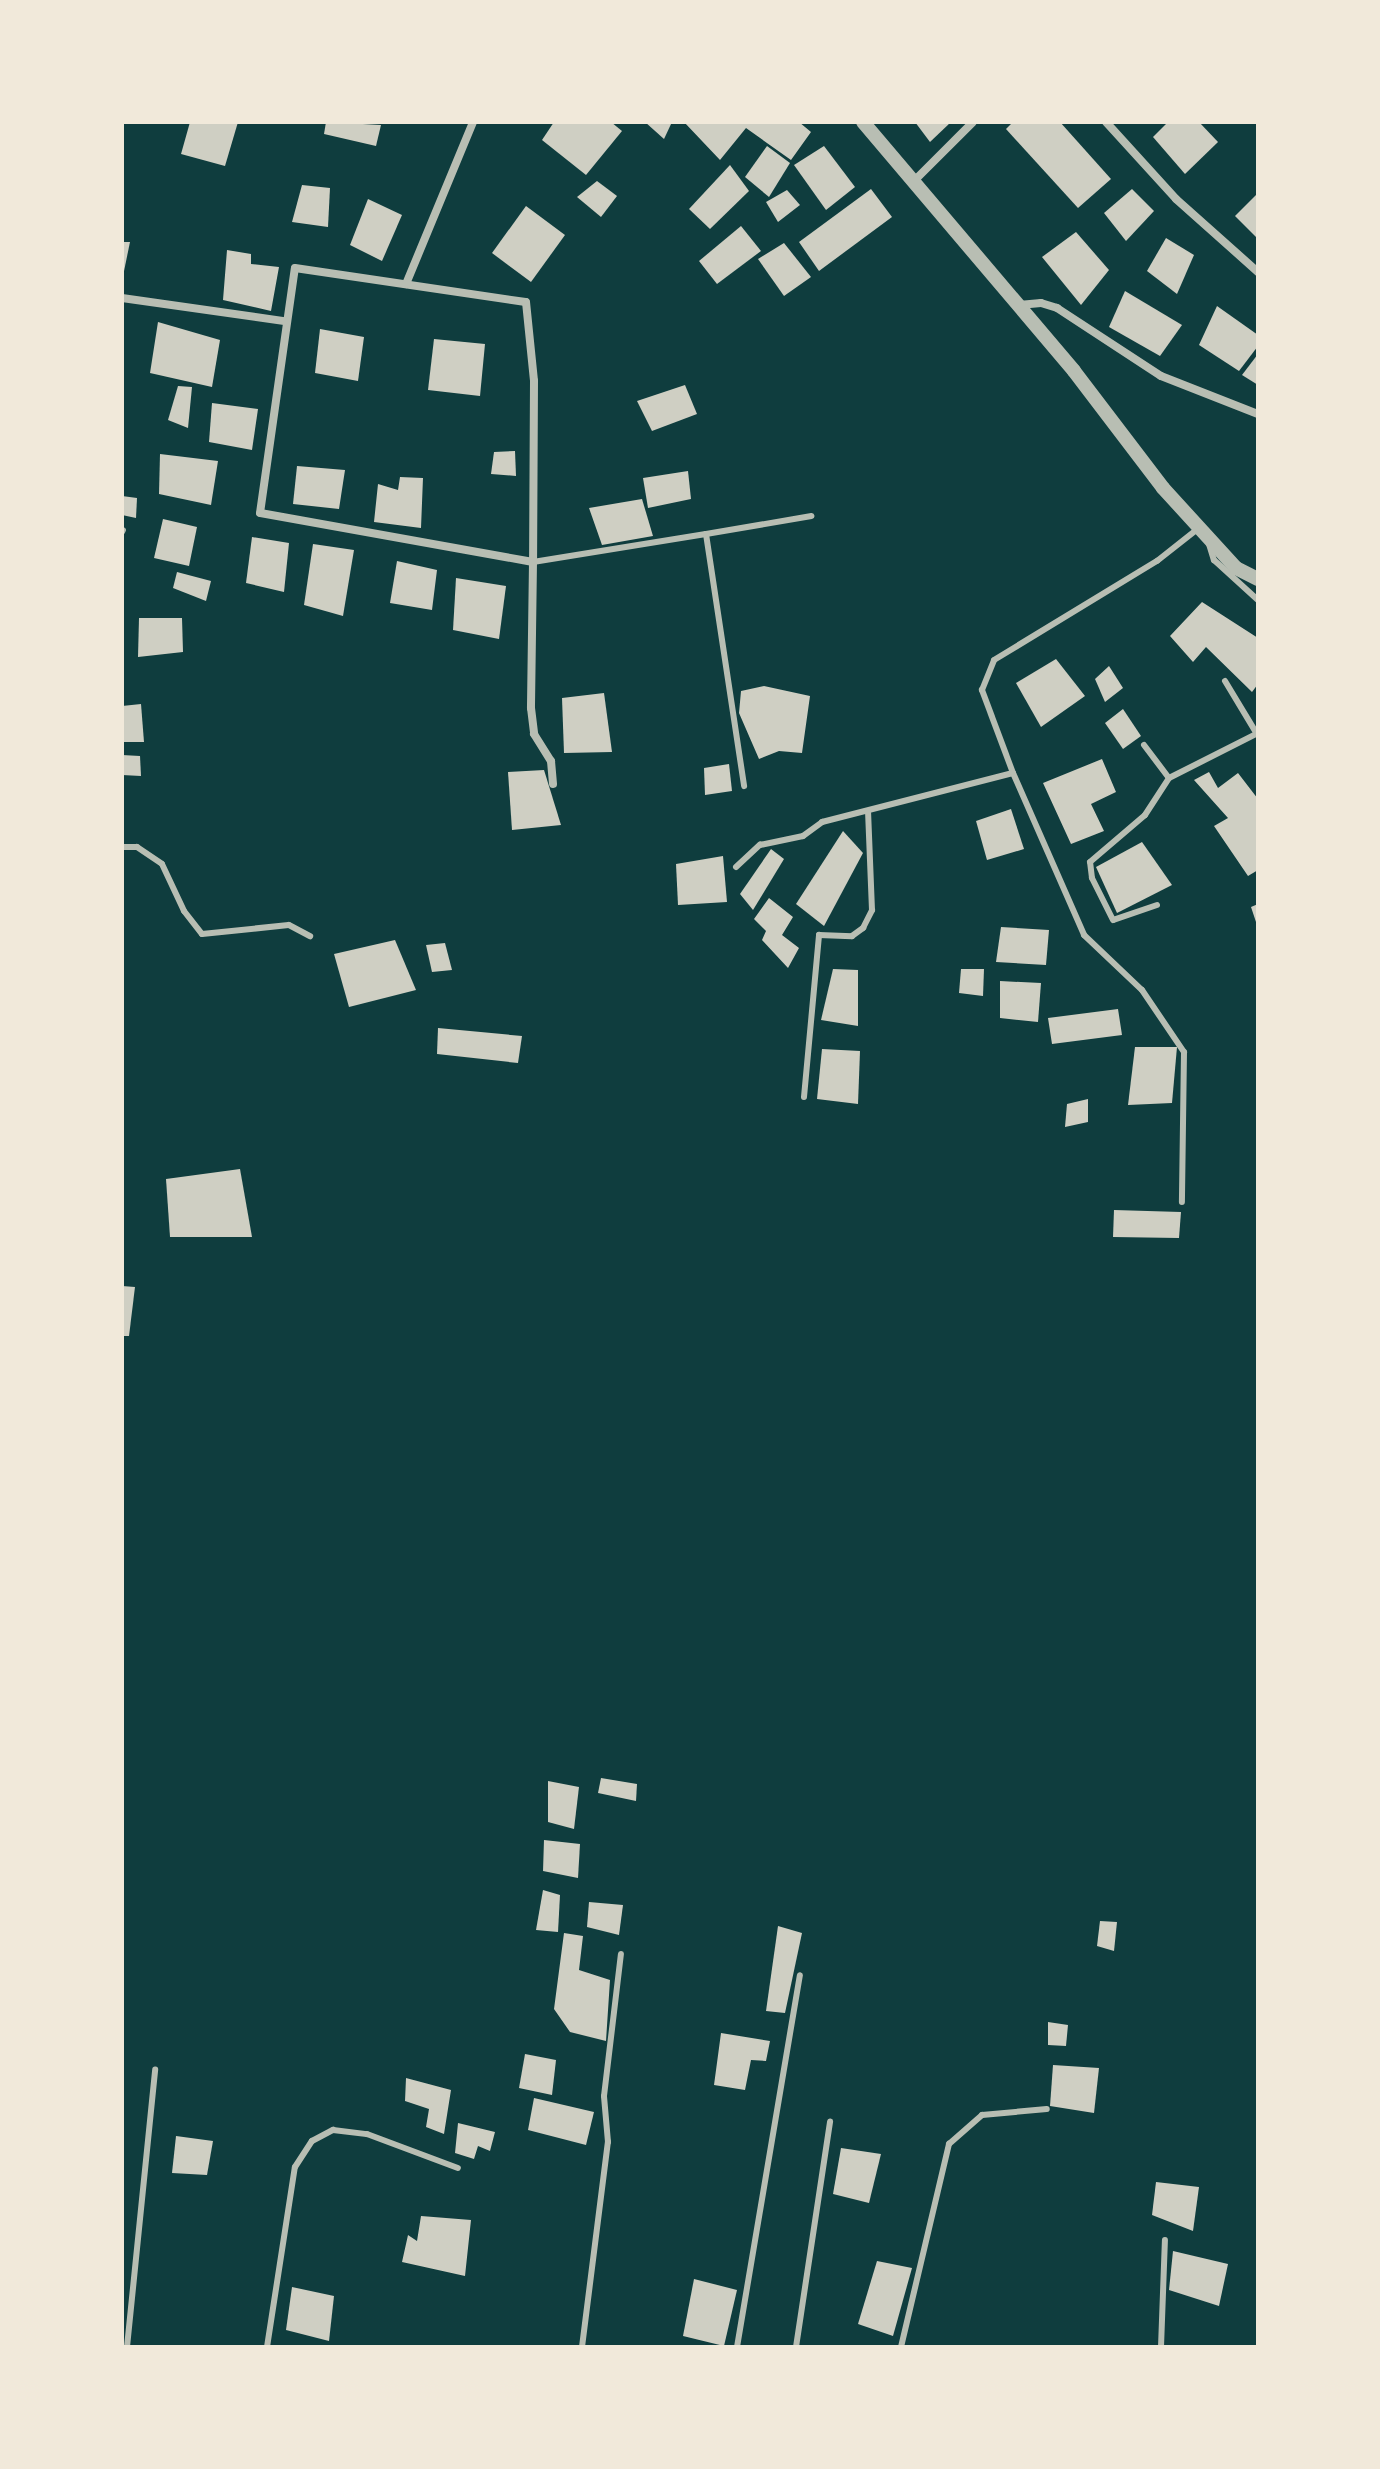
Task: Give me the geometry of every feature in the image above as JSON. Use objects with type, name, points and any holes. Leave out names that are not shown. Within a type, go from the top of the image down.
[{"type":"street","points":[[406,284],[473,122]]},
{"type":"street","points":[[863,122],[1019,305],[1203,532],[1236,568],[1258,579]]},
{"type":"street","points":[[914,181],[973,122]]},
{"type":"street","points":[[1106,122],[1176,199],[1258,272]]},
{"type":"street","points":[[533,562],[260,513],[284,321],[295,268],[526,302],[534,381],[533,562],[531,708],[534,734],[551,761],[553,784]]},
{"type":"street","points":[[122,298],[284,321]]},
{"type":"street","points":[[1019,305],[1041,303],[1057,308],[1161,376],[1258,414]]},
{"type":"lane","points":[[533,562],[811,516]]},
{"type":"lane","points":[[1182,1202],[1184,1052],[1142,990],[1084,935],[1013,773],[982,690],[994,660],[1203,532],[1214,560],[1258,600]]},
{"type":"lane","points":[[706,534],[744,786]]},
{"type":"lane","points":[[1157,905],[1113,920],[1092,878],[1090,862],[1145,815],[1169,778],[1258,733],[1225,681]]},
{"type":"lane","points":[[1144,745],[1169,778]]},
{"type":"lane","points":[[736,867],[760,845],[783,843],[822,822],[1013,773]]},
{"type":"lane","points":[[804,1097],[819,935],[852,936],[863,928],[872,910],[868,812]]},
{"type":"lane","points":[[122,847],[137,847],[162,864],[188,918],[202,934],[289,925],[310,936]]},
{"type":"lane","points":[[582,2347],[608,2142],[604,2096],[621,1954]]},
{"type":"lane","points":[[737,2347],[800,1975]]},
{"type":"lane","points":[[127,2347],[155,2069]]},
{"type":"lane","points":[[901,2347],[949,2144],[982,2115],[1047,2109]]},
{"type":"lane","points":[[796,2347],[830,2122]]},
{"type":"lane","points":[[267,2347],[295,2167],[312,2141],[333,2130],[367,2134],[458,2168]]},
{"type":"lane","points":[[1161,2347],[1165,2240]]},
{"type":"building","points":[[190,122],[238,122],[225,166],[181,154]]},
{"type":"building","points":[[326,122],[381,125],[376,146],[324,134]]},
{"type":"building","points":[[554,122],[611,122],[622,131],[586,175],[542,140]]},
{"type":"building","points":[[645,122],[672,122],[664,139]]},
{"type":"building","points":[[684,122],[799,122],[811,132],[791,160],[746,128],[720,160]]},
{"type":"building","points":[[915,122],[951,122],[930,142]]},
{"type":"building","points":[[1013,122],[1060,122],[1111,179],[1078,208],[1006,129]]},
{"type":"building","points":[[1168,122],[1199,122],[1218,142],[1185,174],[1153,137]]},
{"type":"building","points":[[767,146],[790,163],[769,197],[745,177]]},
{"type":"building","points":[[824,146],[855,187],[826,210],[794,165]]},
{"type":"building","points":[[730,165],[749,191],[710,229],[689,209]]},
{"type":"building","points":[[597,181],[617,196],[601,217],[577,197]]},
{"type":"building","points":[[302,185],[330,188],[328,227],[292,222]]},
{"type":"building","points":[[871,189],[892,217],[819,271],[799,242]]},
{"type":"building","points":[[1132,189],[1154,211],[1126,241],[1104,213]]},
{"type":"building","points":[[787,190],[800,205],[778,222],[766,202]]},
{"type":"building","points":[[1258,193],[1258,239],[1235,216]]},
{"type":"building","points":[[368,199],[402,215],[382,261],[350,245]]},
{"type":"building","points":[[526,206],[565,235],[531,282],[492,253]]},
{"type":"building","points":[[741,226],[761,251],[717,284],[699,261]]},
{"type":"building","points":[[1076,232],[1109,270],[1081,305],[1042,257]]},
{"type":"building","points":[[1166,238],[1194,255],[1177,294],[1147,271]]},
{"type":"building","points":[[122,242],[130,242],[123,276],[122,276]]},
{"type":"building","points":[[784,243],[811,277],[784,296],[758,259]]},
{"type":"building","points":[[227,250],[251,254],[251,264],[279,267],[271,311],[223,300]]},
{"type":"building","points":[[1125,291],[1182,325],[1160,356],[1109,327]]},
{"type":"building","points":[[1217,306],[1258,335],[1258,346],[1239,371],[1199,345]]},
{"type":"building","points":[[158,322],[220,340],[212,387],[150,373]]},
{"type":"building","points":[[320,329],[364,337],[358,381],[315,373]]},
{"type":"building","points":[[434,339],[485,344],[480,396],[428,390]]},
{"type":"building","points":[[1258,354],[1258,385],[1242,375]]},
{"type":"building","points":[[685,385],[697,414],[652,431],[637,401]]},
{"type":"building","points":[[178,386],[192,387],[188,428],[168,420]]},
{"type":"building","points":[[212,403],[258,409],[252,450],[209,442]]},
{"type":"building","points":[[515,451],[516,476],[491,474],[494,452]]},
{"type":"building","points":[[160,454],[218,461],[211,505],[159,494]]},
{"type":"building","points":[[297,466],[345,470],[339,509],[293,504]]},
{"type":"building","points":[[688,471],[691,499],[648,508],[643,478]]},
{"type":"building","points":[[400,477],[423,478],[421,528],[374,522],[378,484],[398,490]]},
{"type":"building","points":[[122,496],[137,498],[136,518],[122,515]]},
{"type":"building","points":[[642,499],[653,536],[602,545],[589,508]]},
{"type":"building","points":[[163,519],[197,527],[189,566],[154,558]]},
{"type":"building","points":[[252,537],[289,543],[284,592],[246,583]]},
{"type":"building","points":[[313,544],[354,550],[343,616],[304,605]]},
{"type":"building","points":[[397,561],[437,570],[432,610],[390,603]]},
{"type":"building","points":[[177,572],[211,581],[206,601],[173,588]]},
{"type":"building","points":[[456,578],[506,586],[499,639],[453,630]]},
{"type":"building","points":[[1202,602],[1258,638],[1258,684],[1252,692],[1206,647],[1193,662],[1170,636]]},
{"type":"building","points":[[139,618],[182,618],[183,652],[138,657]]},
{"type":"building","points":[[1056,659],[1085,696],[1041,727],[1016,683]]},
{"type":"building","points":[[1109,666],[1123,688],[1105,702],[1095,679]]},
{"type":"building","points":[[764,686],[810,696],[802,753],[779,751],[759,759],[739,713],[741,691]]},
{"type":"building","points":[[604,693],[612,752],[564,753],[562,698]]},
{"type":"building","points":[[141,704],[144,742],[122,742],[122,706]]},
{"type":"building","points":[[1123,709],[1141,736],[1123,749],[1105,723]]},
{"type":"building","points":[[122,755],[140,756],[141,776],[122,775]]},
{"type":"building","points":[[1102,759],[1116,792],[1091,804],[1104,831],[1071,844],[1043,783]]},
{"type":"building","points":[[729,764],[732,791],[705,795],[704,768]]},
{"type":"building","points":[[544,770],[561,825],[512,830],[508,772]]},
{"type":"building","points":[[1209,772],[1218,788],[1238,773],[1258,799],[1258,870],[1248,876],[1214,826],[1228,818],[1194,780]]},
{"type":"building","points":[[1011,809],[1024,849],[987,860],[976,821]]},
{"type":"building","points":[[843,831],[863,853],[824,926],[796,904]]},
{"type":"building","points":[[1142,842],[1172,885],[1117,913],[1096,867]]},
{"type":"building","points":[[771,849],[784,859],[753,910],[740,894]]},
{"type":"building","points":[[723,856],[727,902],[678,905],[676,864]]},
{"type":"building","points":[[769,898],[793,917],[782,935],[799,948],[788,968],[762,940],[766,931],[754,919]]},
{"type":"building","points":[[1258,904],[1258,925],[1257,925],[1251,907]]},
{"type":"building","points":[[1001,927],[1049,930],[1046,965],[996,962]]},
{"type":"building","points":[[395,940],[416,990],[349,1007],[334,954]]},
{"type":"building","points":[[445,943],[452,970],[432,972],[426,945]]},
{"type":"building","points":[[833,969],[858,970],[858,1026],[821,1020]]},
{"type":"building","points":[[961,969],[984,969],[983,996],[959,993]]},
{"type":"building","points":[[1000,981],[1041,983],[1038,1022],[1000,1018]]},
{"type":"building","points":[[1118,1009],[1122,1035],[1052,1044],[1048,1018]]},
{"type":"building","points":[[438,1028],[522,1036],[518,1063],[437,1054]]},
{"type":"building","points":[[1135,1047],[1177,1047],[1172,1103],[1128,1105]]},
{"type":"building","points":[[822,1049],[860,1051],[858,1104],[817,1099]]},
{"type":"building","points":[[1088,1099],[1088,1122],[1065,1127],[1067,1104]]},
{"type":"building","points":[[240,1169],[252,1237],[170,1237],[166,1179]]},
{"type":"building","points":[[1114,1210],[1181,1212],[1179,1238],[1113,1237]]},
{"type":"building","points":[[122,1286],[135,1287],[129,1336],[122,1336]]},
{"type":"building","points":[[601,1778],[637,1784],[636,1801],[598,1793]]},
{"type":"building","points":[[548,1781],[579,1787],[574,1829],[548,1822]]},
{"type":"building","points":[[544,1840],[580,1844],[578,1878],[543,1871]]},
{"type":"building","points":[[543,1890],[560,1895],[558,1932],[536,1930]]},
{"type":"building","points":[[589,1902],[623,1905],[619,1935],[587,1927]]},
{"type":"building","points":[[1100,1921],[1117,1922],[1114,1951],[1097,1946]]},
{"type":"building","points":[[778,1926],[802,1933],[785,2013],[766,2011]]},
{"type":"building","points":[[564,1933],[583,1936],[579,1970],[610,1980],[606,2041],[570,2032],[554,2009]]},
{"type":"building","points":[[1048,2022],[1068,2025],[1066,2046],[1048,2045]]},
{"type":"building","points":[[721,2033],[770,2041],[766,2061],[751,2060],[745,2090],[714,2085]]},
{"type":"building","points":[[525,2054],[556,2060],[552,2095],[519,2088]]},
{"type":"building","points":[[1053,2065],[1099,2068],[1094,2113],[1050,2106]]},
{"type":"building","points":[[406,2078],[451,2090],[444,2134],[426,2127],[429,2109],[405,2101]]},
{"type":"building","points":[[534,2098],[594,2112],[586,2145],[528,2130]]},
{"type":"building","points":[[458,2123],[495,2132],[490,2151],[478,2146],[474,2159],[455,2153]]},
{"type":"building","points":[[176,2136],[213,2141],[207,2175],[172,2173]]},
{"type":"building","points":[[841,2148],[881,2154],[869,2203],[833,2194]]},
{"type":"building","points":[[1156,2182],[1199,2187],[1193,2231],[1152,2215]]},
{"type":"building","points":[[421,2216],[471,2220],[465,2276],[402,2262],[408,2235],[417,2241]]},
{"type":"building","points":[[1173,2251],[1228,2264],[1219,2306],[1169,2290]]},
{"type":"building","points":[[877,2261],[912,2268],[893,2336],[858,2324]]},
{"type":"building","points":[[694,2279],[737,2290],[724,2346],[683,2336]]},
{"type":"building","points":[[292,2287],[334,2296],[329,2341],[286,2330]]}]
